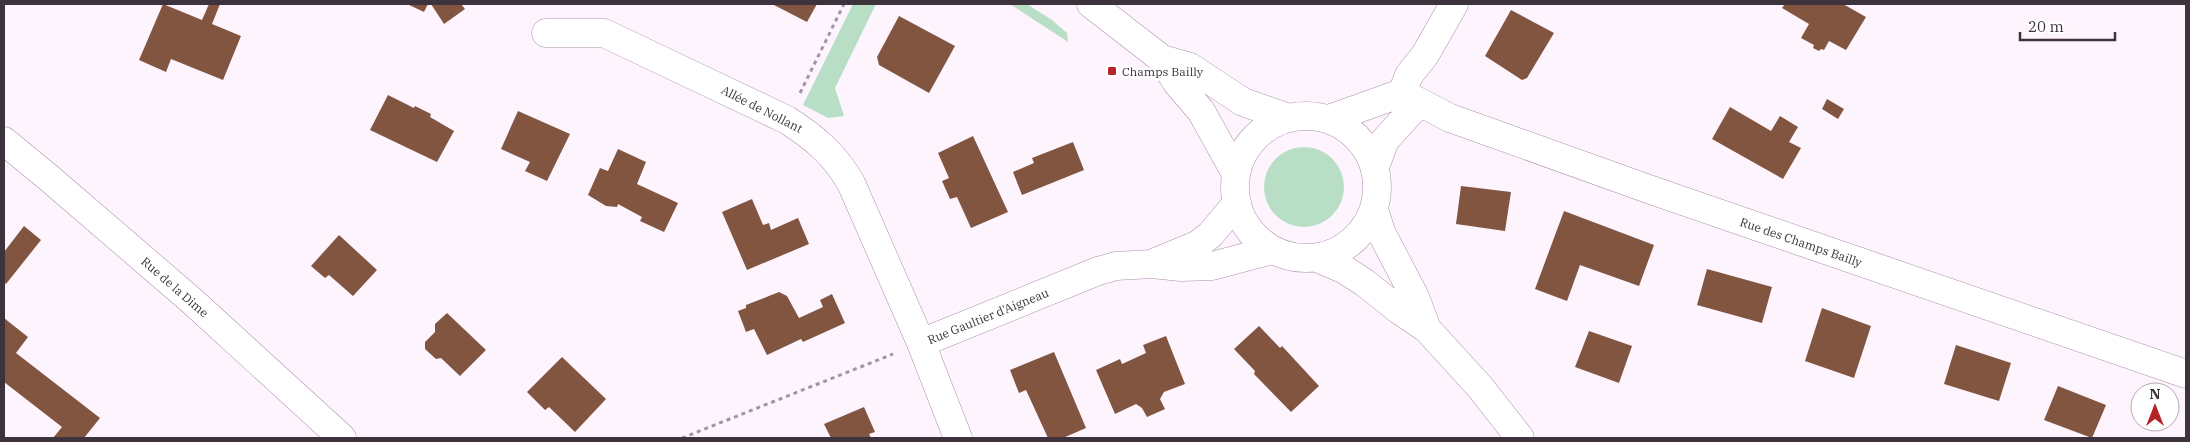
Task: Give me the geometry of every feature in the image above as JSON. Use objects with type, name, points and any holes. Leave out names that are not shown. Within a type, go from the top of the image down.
[{"type":"street","points":[[1091,4],[1162,58],[1190,68],[1243,102],[1290,118]]},
{"type":"street","points":[[1375,167],[1385,140],[1411,98],[1409,75],[1425,55],[1454,4]]},
{"type":"street","name":"Allée de Nollant","points":[[546,33],[604,33],[787,120],[809,134],[840,165],[851,183],[921,343]]},
{"type":"street","points":[[1162,58],[1177,83],[1201,111],[1236,174]]},
{"type":"street","points":[[1329,120],[1411,98]]},
{"type":"street","name":"Rue des Champs Bailly","points":[[1411,98],[1450,118],[1654,191],[2186,374]]},
{"type":"street","points":[[1316,116],[1329,120],[1353,133],[1362,142],[1375,167],[1378,195],[1374,209],[1362,232],[1342,249],[1317,258],[1286,256],[1272,250],[1260,241],[1242,217],[1237,203],[1236,174],[1243,154],[1255,138],[1270,125],[1290,118],[1316,116]]},
{"type":"street","name":"Rue de la Dime","points":[[4,141],[192,301],[342,438]]},
{"type":"street","name":"Rue Gaultier d'Aigneau","points":[[1152,264],[1197,245],[1210,236],[1237,203]]},
{"type":"street","points":[[1374,209],[1381,232],[1415,297],[1427,329]]},
{"type":"street","name":"Rue Gaultier d'Aigneau","points":[[958,438],[921,343],[1098,271],[1116,266],[1152,264],[1181,267],[1212,266],[1272,250]]},
{"type":"street","points":[[1317,258],[1345,270],[1366,283],[1399,310],[1427,329],[1480,387],[1520,438]]},
{"type":"path","points":[[787,120],[844,4]]},
{"type":"path","points":[[682,438],[921,343]]},
{"type":"green space","points":[[853,4],[876,4],[835,88],[844,116],[828,118],[803,105]]},
{"type":"green space","points":[[1010,4],[1027,4],[1052,20],[1067,33],[1068,42]]},
{"type":"green space","points":[[1304,147],[1319,150],[1332,159],[1341,172],[1344,187],[1341,202],[1332,215],[1319,224],[1304,227],[1289,224],[1276,215],[1267,202],[1264,187],[1267,172],[1276,159],[1289,150]]},
{"type":"building","points":[[163,4],[202,20],[209,4],[220,4],[212,24],[241,36],[223,80],[171,59],[166,72],[139,60]]},
{"type":"building","points":[[407,4],[428,4],[424,12]]},
{"type":"building","points":[[431,4],[461,4],[465,9],[444,24]]},
{"type":"building","points":[[772,4],[817,4],[807,22]]},
{"type":"building","points":[[1785,4],[1843,4],[1866,17],[1846,50],[1829,41],[1824,50],[1821,49],[1819,51],[1813,48],[1814,45],[1801,38],[1809,24],[1782,8]]},
{"type":"building","points":[[1511,10],[1554,33],[1527,78],[1522,80],[1485,56]]},
{"type":"building","points":[[899,16],[955,46],[929,93],[879,65],[877,57]]},
{"type":"building","points":[[388,95],[431,114],[430,117],[454,131],[437,162],[370,130]]},
{"type":"building","points":[[1827,99],[1844,109],[1838,119],[1822,109]]},
{"type":"building","points":[[1730,107],[1771,131],[1780,116],[1798,127],[1789,142],[1801,148],[1783,179],[1712,139]]},
{"type":"building","points":[[518,111],[570,134],[547,181],[525,171],[530,162],[501,149]]},
{"type":"building","points":[[973,136],[1008,212],[971,228],[957,197],[950,199],[942,181],[949,178],[938,153]]},
{"type":"building","points":[[1073,142],[1084,170],[1022,195],[1013,172],[1034,163],[1032,158]]},
{"type":"building","points":[[618,149],[646,162],[637,184],[678,203],[664,232],[640,221],[642,217],[618,204],[617,207],[606,206],[588,195],[600,168],[608,171]]},
{"type":"building","points":[[1461,186],[1511,192],[1505,231],[1456,224]]},
{"type":"building","points":[[752,199],[763,225],[769,223],[771,230],[798,218],[809,244],[747,270],[722,212]]},
{"type":"building","points":[[1564,211],[1654,245],[1639,286],[1580,265],[1567,301],[1535,289]]},
{"type":"building","points":[[24,226],[41,240],[6,284],[4,282],[4,252]]},
{"type":"building","points":[[339,235],[377,270],[353,296],[329,275],[325,278],[311,266]]},
{"type":"building","points":[[1707,269],[1772,287],[1762,323],[1697,305]]},
{"type":"building","points":[[779,292],[787,296],[799,318],[823,307],[820,300],[832,294],[845,323],[803,342],[801,339],[767,355],[754,329],[746,332],[738,311],[746,308],[746,305]]},
{"type":"building","points":[[1822,308],[1871,326],[1854,378],[1805,361]]},
{"type":"building","points":[[447,313],[486,350],[460,376],[441,358],[436,359],[425,349],[425,342],[435,332],[435,324]]},
{"type":"building","points":[[4,318],[28,337],[16,353],[100,418],[84,438],[53,438],[62,427],[4,382]]},
{"type":"building","points":[[1259,326],[1280,348],[1282,346],[1319,386],[1291,412],[1254,374],[1255,371],[1234,349]]},
{"type":"building","points":[[1589,331],[1632,346],[1619,383],[1575,367]]},
{"type":"building","points":[[1166,336],[1185,384],[1164,392],[1160,399],[1165,409],[1147,417],[1142,408],[1136,404],[1115,414],[1096,370],[1120,359],[1122,364],[1146,353],[1143,345]]},
{"type":"building","points":[[1956,345],[2011,363],[1999,401],[1944,384]]},
{"type":"building","points":[[1054,352],[1086,428],[1063,438],[1048,438],[1026,390],[1019,393],[1010,370]]},
{"type":"building","points":[[562,357],[606,399],[575,432],[549,407],[545,410],[527,392]]},
{"type":"building","points":[[2058,386],[2106,405],[2092,438],[2044,420]]},
{"type":"building","points":[[864,407],[875,432],[869,434],[871,438],[831,438],[824,424]]},
{"type":"place","name":"Champs Bailly","points":[[1112,71]]}]
